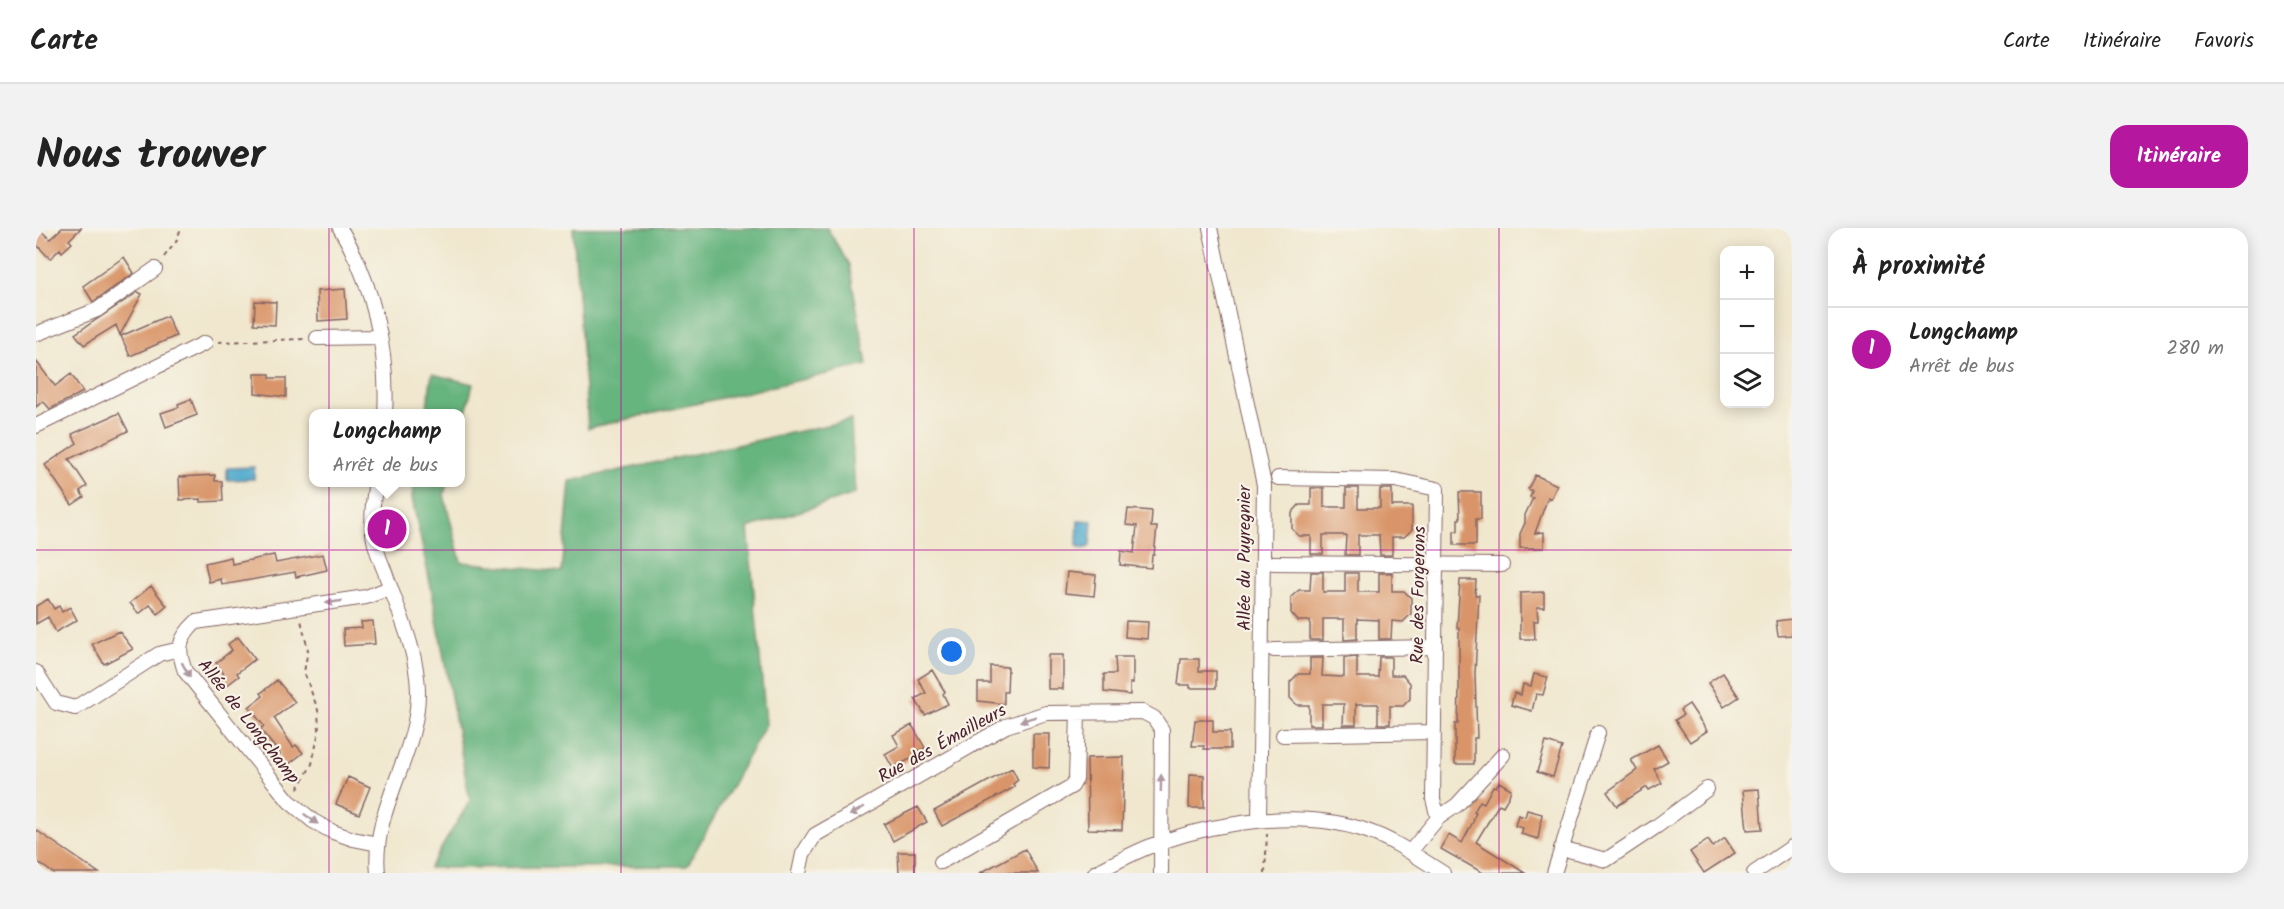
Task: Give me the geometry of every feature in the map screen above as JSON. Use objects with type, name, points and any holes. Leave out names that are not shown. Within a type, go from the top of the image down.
[{"type":"street","points":[[340,228],[362,276],[373,308],[380,337],[385,409]]},
{"type":"street","name":"Allée du Puyregnier","points":[[1210,228],[1264,485],[1263,821]]},
{"type":"street","points":[[36,334],[97,310],[155,269]]},
{"type":"street","points":[[317,338],[380,337]]},
{"type":"street","points":[[36,426],[206,343]]},
{"type":"street","name":"Rue des Forgerons","points":[[1278,478],[1395,480],[1437,489],[1438,564],[1434,647],[1433,799],[1438,818]]},
{"type":"street","points":[[375,487],[372,503],[373,534],[416,665],[418,693],[416,721],[409,748],[392,791],[378,844],[377,869]]},
{"type":"street","points":[[1273,562],[1502,565]]},
{"type":"street","name":"Allée de Longchamp","points":[[378,844],[353,840],[333,832],[313,821],[289,801],[185,671],[180,649],[185,632],[196,622],[366,597],[390,588]]},
{"type":"street","points":[[1274,650],[1434,647]]},
{"type":"street","points":[[36,672],[56,703],[75,708],[159,654],[180,649]]},
{"type":"street","name":"Rue des Émailleurs","points":[[799,873],[802,854],[815,835],[1006,726],[1046,713],[1143,712],[1154,718],[1162,730],[1161,873]]},
{"type":"street","points":[[941,862],[1072,786],[1076,779],[1078,713]]},
{"type":"street","points":[[1283,735],[1433,732]]},
{"type":"street","points":[[1554,873],[1598,733]]},
{"type":"street","points":[[1410,852],[1438,818],[1457,805],[1503,755]]},
{"type":"street","points":[[1562,848],[1606,860],[1707,789]]},
{"type":"street","points":[[1095,873],[1160,842],[1210,828],[1263,821],[1321,819],[1368,831],[1410,852],[1443,873]]},
{"type":"street","points":[[1754,873],[1792,847]]},
{"type":"path","points":[[155,269],[176,242],[181,228]]},
{"type":"path","points":[[206,343],[317,338]]},
{"type":"path","points":[[289,801],[303,783],[312,764],[319,731],[318,710],[304,672],[308,650],[298,607]]},
{"type":"path","points":[[1263,821],[1265,873]]},
{"type":"green space","points":[[573,228],[827,228],[849,265],[867,365],[588,428]]},
{"type":"green space","points":[[432,374],[473,384],[465,416],[465,409],[427,409]]},
{"type":"green space","points":[[851,420],[855,494],[748,528],[766,724],[687,866],[429,868],[470,801],[432,592],[412,498],[413,487],[446,487],[444,495],[461,562],[562,572],[570,481]]},
{"type":"water","points":[[254,467],[254,479],[227,480],[227,468]]},
{"type":"water","points":[[1078,520],[1092,521],[1090,546],[1085,548],[1077,545]]},
{"type":"building","points":[[62,228],[81,228],[69,240],[72,243],[62,252],[60,249],[50,259],[36,244],[36,236],[41,231],[50,239]]},
{"type":"building","points":[[124,257],[134,273],[93,302],[83,286]]},
{"type":"building","points":[[345,289],[347,319],[318,321],[317,291]]},
{"type":"building","points":[[138,292],[142,294],[120,335],[116,325],[84,345],[75,334]]},
{"type":"building","points":[[255,301],[276,302],[275,325],[254,324]]},
{"type":"building","points":[[167,316],[176,336],[130,356],[121,336]]},
{"type":"building","points":[[36,361],[55,386],[71,374],[83,392],[50,409],[43,401],[36,407]]},
{"type":"building","points":[[255,374],[270,374],[270,378],[286,378],[286,397],[255,393]]},
{"type":"building","points":[[191,399],[197,415],[166,427],[161,413],[179,407],[178,404]]},
{"type":"building","points":[[119,413],[128,431],[69,459],[87,486],[80,491],[84,497],[72,505],[45,465],[77,443],[72,434]]},
{"type":"building","points":[[215,475],[215,481],[222,481],[223,501],[180,500],[179,477]]},
{"type":"building","points":[[1535,475],[1557,485],[1551,499],[1548,497],[1535,533],[1544,532],[1544,548],[1520,548],[1520,534],[1533,498],[1530,497],[1532,491],[1528,489]]},
{"type":"building","points":[[1311,488],[1324,488],[1324,507],[1346,507],[1346,488],[1358,488],[1358,508],[1380,508],[1380,489],[1392,489],[1392,506],[1412,506],[1412,530],[1404,537],[1392,537],[1392,555],[1380,555],[1379,535],[1358,535],[1358,555],[1345,555],[1346,535],[1323,535],[1323,554],[1311,554],[1311,536],[1299,536],[1292,529],[1292,513],[1299,505],[1311,505]]},
{"type":"building","points":[[1459,492],[1481,492],[1481,519],[1476,519],[1476,545],[1454,545],[1454,531],[1458,531],[1458,519],[1460,519]]},
{"type":"building","points":[[1128,509],[1152,511],[1151,527],[1157,527],[1151,568],[1120,565],[1121,551],[1134,553],[1137,526],[1126,525]]},
{"type":"building","points":[[323,554],[327,570],[296,577],[295,572],[222,585],[221,579],[209,582],[205,563],[231,557],[232,564],[274,555],[276,563]]},
{"type":"building","points":[[1067,572],[1096,575],[1094,596],[1065,593]]},
{"type":"building","points":[[1311,572],[1323,572],[1323,592],[1345,592],[1345,573],[1358,573],[1358,592],[1379,592],[1379,573],[1392,573],[1392,591],[1404,591],[1411,598],[1411,614],[1403,622],[1392,621],[1391,639],[1379,639],[1379,620],[1357,619],[1357,639],[1344,640],[1344,619],[1323,619],[1323,640],[1310,640],[1310,621],[1298,621],[1291,613],[1291,597],[1299,590],[1310,590]]},
{"type":"building","points":[[1460,580],[1476,580],[1475,595],[1479,595],[1475,674],[1477,738],[1474,738],[1474,764],[1455,764],[1455,724],[1458,724],[1459,689],[1459,628],[1457,628]]},
{"type":"building","points":[[151,586],[167,606],[158,614],[150,605],[139,614],[130,603]]},
{"type":"building","points":[[1544,592],[1544,607],[1537,607],[1538,621],[1534,621],[1535,639],[1520,639],[1520,593]]},
{"type":"building","points":[[48,599],[54,609],[59,606],[62,612],[70,607],[77,620],[56,632],[48,617],[36,624],[36,606]]},
{"type":"building","points":[[1792,619],[1792,635],[1778,636],[1776,621]]},
{"type":"building","points":[[373,621],[375,644],[344,646],[343,629],[362,628],[361,622]]},
{"type":"building","points":[[1126,621],[1148,622],[1147,639],[1125,637]]},
{"type":"building","points":[[119,631],[133,649],[104,664],[92,644]]},
{"type":"building","points":[[238,637],[255,659],[237,673],[239,676],[226,686],[219,678],[224,674],[216,663],[232,650],[228,644]]},
{"type":"building","points":[[1048,655],[1063,655],[1063,689],[1048,689]]},
{"type":"building","points":[[1115,657],[1133,657],[1133,683],[1130,683],[1130,695],[1104,692],[1104,674],[1116,674]]},
{"type":"building","points":[[1357,657],[1357,677],[1378,677],[1379,657],[1391,657],[1391,675],[1403,675],[1410,683],[1410,699],[1403,706],[1390,706],[1390,724],[1378,724],[1378,704],[1356,704],[1356,725],[1343,725],[1344,704],[1322,704],[1322,725],[1309,725],[1309,705],[1297,705],[1290,698],[1290,682],[1298,674],[1310,674],[1310,658],[1323,658],[1322,676],[1344,677],[1344,658]]},
{"type":"building","points":[[1181,659],[1199,659],[1199,671],[1216,671],[1216,688],[1190,688],[1190,685],[1178,685]]},
{"type":"building","points":[[990,666],[1008,667],[1004,704],[978,701],[978,683],[990,683]]},
{"type":"building","points":[[932,670],[945,692],[943,694],[948,704],[925,715],[915,699],[926,693],[918,679]]},
{"type":"building","points":[[1723,673],[1739,697],[1724,707],[1708,683]]},
{"type":"building","points":[[1534,674],[1548,677],[1543,695],[1536,694],[1532,711],[1511,705],[1514,693],[1521,695],[1523,684],[1531,686]]},
{"type":"building","points":[[277,680],[295,702],[274,718],[293,747],[296,745],[303,753],[285,767],[277,757],[280,754],[260,729],[264,726],[249,707]]},
{"type":"building","points":[[1689,704],[1707,731],[1690,742],[1675,720],[1683,715],[1680,710]]},
{"type":"building","points":[[1195,720],[1213,720],[1213,732],[1230,732],[1230,749],[1204,749],[1204,746],[1192,746]]},
{"type":"building","points":[[912,725],[925,748],[914,753],[916,756],[893,768],[885,754],[899,746],[893,735]]},
{"type":"building","points":[[1033,734],[1050,734],[1049,768],[1033,767]]},
{"type":"building","points":[[1546,742],[1562,747],[1553,777],[1537,772]]},
{"type":"building","points":[[1658,745],[1668,761],[1654,769],[1662,783],[1649,790],[1647,787],[1617,806],[1607,792],[1637,770],[1631,760]]},
{"type":"building","points":[[1124,757],[1122,830],[1088,829],[1087,758]]},
{"type":"building","points":[[1012,768],[1018,780],[1013,784],[1015,787],[942,826],[934,811]]},
{"type":"building","points":[[1190,774],[1204,775],[1204,808],[1189,808]]},
{"type":"building","points":[[348,777],[370,787],[359,814],[336,804]]},
{"type":"building","points":[[1499,782],[1511,789],[1509,796],[1503,806],[1499,804],[1476,842],[1525,873],[1483,873],[1441,849],[1449,835],[1462,843],[1474,820],[1476,813],[1474,812],[1480,801],[1484,803],[1493,786],[1496,787]]},
{"type":"building","points":[[1759,789],[1762,829],[1747,830],[1743,790]]},
{"type":"building","points":[[918,807],[927,822],[893,841],[884,824]]},
{"type":"building","points":[[1527,810],[1542,814],[1538,839],[1521,834],[1523,828],[1515,826],[1518,815],[1525,817]]},
{"type":"building","points":[[36,830],[99,873],[53,873],[36,861]]},
{"type":"building","points":[[1725,838],[1735,853],[1704,873],[1690,852],[1708,840],[1713,847]]},
{"type":"building","points":[[1025,849],[1038,873],[980,873]]},
{"type":"building","points":[[898,852],[915,852],[915,873],[899,873]]},
{"type":"place","name":"Longchamp","points":[[387,529]]}]
